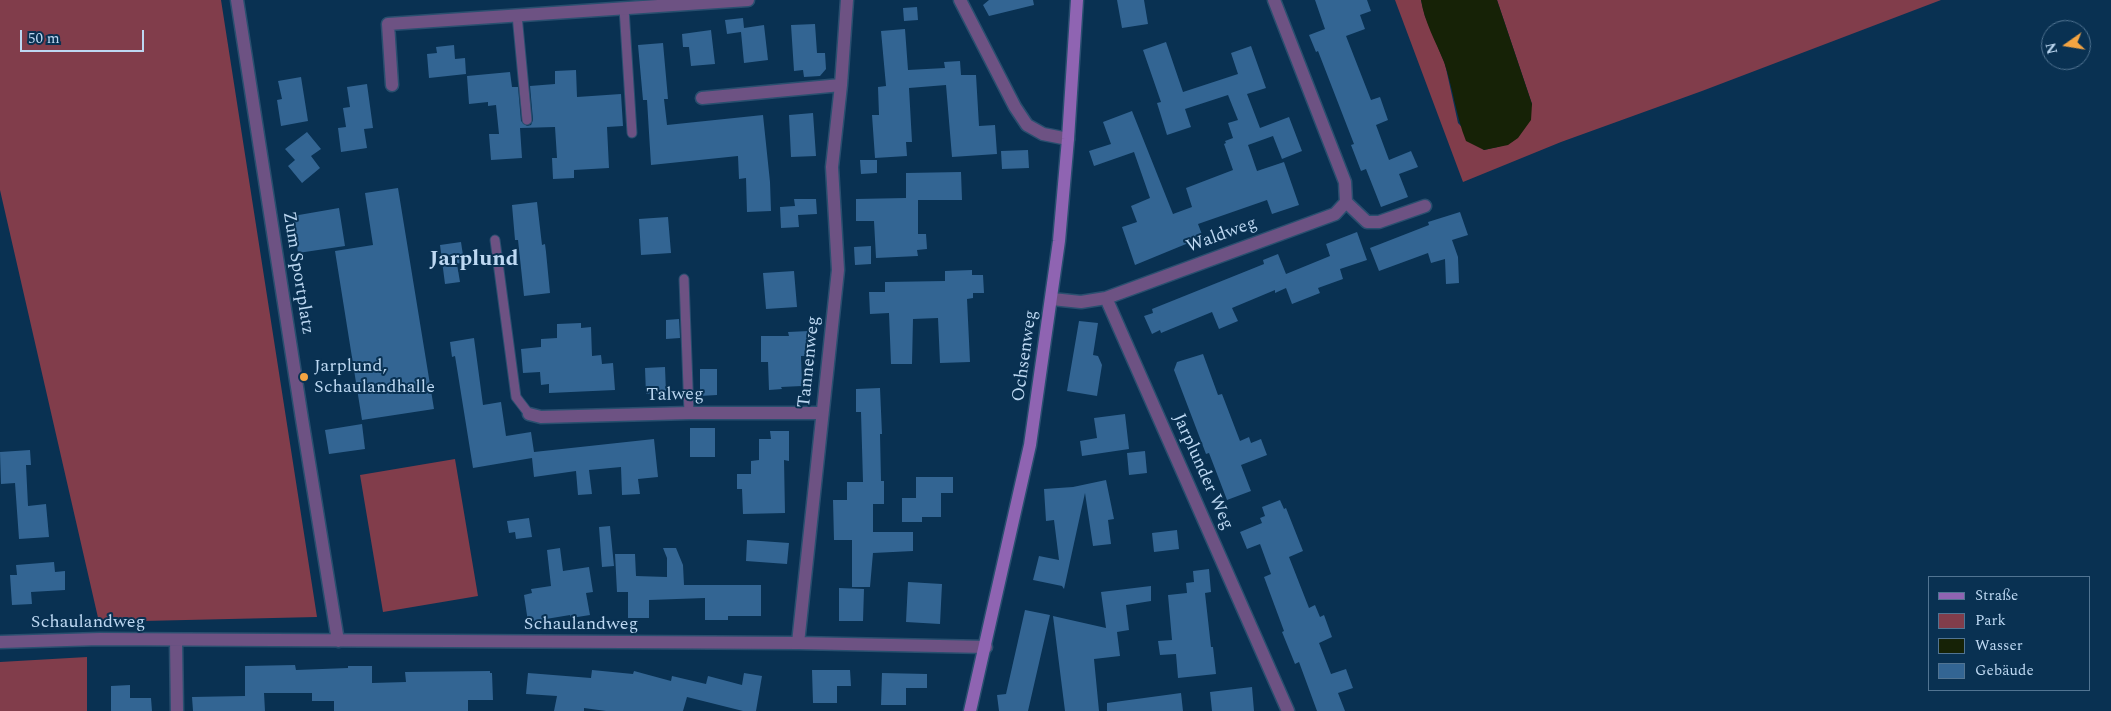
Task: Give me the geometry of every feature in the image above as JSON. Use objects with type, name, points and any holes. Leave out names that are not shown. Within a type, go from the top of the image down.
[{"type":"main road","name":"Ochsenweg","points":[[970,711],[1030,445],[1052,299],[1068,139],[1077,0]]},
{"type":"street","name":"Zum Sportplatz","points":[[237,0],[338,641]]},
{"type":"street","points":[[392,85],[388,24],[748,0]]},
{"type":"street","name":"Tannenweg","points":[[798,643],[838,270],[832,167],[841,85],[847,0]]},
{"type":"street","points":[[960,0],[1015,107],[1027,125],[1043,134],[1068,139]]},
{"type":"street","points":[[1274,0],[1345,182],[1346,202],[1367,222],[1379,222],[1425,206]]},
{"type":"street","points":[[702,98],[841,85]]},
{"type":"street","name":"Waldweg","points":[[1106,298],[1335,214],[1346,202]]},
{"type":"street","points":[[1052,299],[1080,302],[1106,298]]},
{"type":"street","name":"Jarplunder Weg","points":[[1106,298],[1288,711]]},
{"type":"street","name":"Talweg","points":[[529,414],[541,417],[689,413],[822,413]]},
{"type":"street","name":"Schaulandweg","points":[[0,642],[176,640],[798,643],[986,646]]},
{"type":"street","points":[[176,640],[177,711]]},
{"type":"lane","points":[[624,8],[632,133]]},
{"type":"lane","points":[[517,15],[527,120]]},
{"type":"lane","points":[[495,240],[516,397],[529,414]]},
{"type":"lane","points":[[684,279],[689,413]]},
{"type":"green space","points":[[0,0],[221,0],[317,617],[99,622],[0,190]]},
{"type":"green space","points":[[1395,0],[1421,0],[1425,16],[1445,64],[1458,123],[1484,150],[1513,141],[1521,132],[1532,104],[1497,0],[1941,0],[1702,91],[1561,142],[1463,182]]},
{"type":"green space","points":[[455,459],[478,596],[383,612],[360,475]]},
{"type":"green space","points":[[87,657],[87,711],[0,711],[0,662]]},
{"type":"water","points":[[1421,0],[1497,0],[1532,104],[1531,120],[1518,138],[1508,145],[1484,150],[1466,141],[1444,62],[1427,24]]},
{"type":"building","points":[[989,0],[1033,0],[1034,5],[989,16],[983,5]]},
{"type":"building","points":[[1117,0],[1144,0],[1148,24],[1122,28]]},
{"type":"building","points":[[1315,0],[1367,0],[1371,11],[1360,15],[1365,29],[1346,36],[1371,100],[1380,97],[1388,120],[1376,125],[1389,160],[1411,151],[1418,167],[1399,174],[1408,197],[1381,207],[1366,169],[1361,171],[1351,145],[1354,144],[1318,51],[1316,52],[1309,35],[1325,29]]},
{"type":"building","points":[[917,7],[918,20],[904,21],[903,8]]},
{"type":"building","points":[[743,18],[744,28],[764,25],[768,60],[744,63],[741,32],[727,34],[725,20]]},
{"type":"building","points":[[815,24],[817,53],[825,53],[826,69],[820,76],[804,77],[803,70],[794,71],[791,25]]},
{"type":"building","points":[[905,29],[908,70],[945,68],[944,62],[960,61],[961,75],[976,75],[979,126],[995,125],[997,154],[952,157],[946,85],[909,88],[912,142],[906,142],[907,156],[875,158],[872,115],[879,115],[878,87],[886,86],[881,31]]},
{"type":"building","points":[[711,30],[715,64],[691,66],[689,47],[683,47],[682,34]]},
{"type":"building","points":[[1166,42],[1183,92],[1238,74],[1231,53],[1251,46],[1266,88],[1247,94],[1260,128],[1289,117],[1302,151],[1282,159],[1273,136],[1248,145],[1257,171],[1284,162],[1299,205],[1272,214],[1267,200],[1198,224],[1203,237],[1135,265],[1122,227],[1137,222],[1131,206],[1150,198],[1134,152],[1094,166],[1089,151],[1111,144],[1103,122],[1132,111],[1173,214],[1192,207],[1186,188],[1233,170],[1224,144],[1226,143],[1225,141],[1233,138],[1228,123],[1238,120],[1228,95],[1185,109],[1191,127],[1167,135],[1157,103],[1161,102],[1143,50]]},
{"type":"building","points":[[663,43],[668,99],[664,99],[667,125],[763,115],[771,211],[747,212],[746,178],[739,179],[738,156],[651,165],[647,100],[643,100],[638,45]]},
{"type":"building","points":[[454,45],[455,59],[465,58],[466,74],[429,78],[427,54],[437,53],[436,47]]},
{"type":"building","points":[[576,70],[577,97],[621,94],[623,126],[607,127],[609,168],[574,170],[574,178],[553,179],[552,158],[557,158],[555,127],[520,128],[522,158],[491,160],[489,134],[499,134],[496,105],[488,106],[488,102],[469,104],[467,76],[510,72],[512,87],[518,87],[521,121],[527,126],[531,125],[533,120],[530,86],[555,84],[555,71]]},
{"type":"building","points":[[301,77],[308,121],[281,126],[277,100],[282,99],[278,81]]},
{"type":"building","points":[[367,84],[373,128],[364,129],[367,148],[341,152],[338,128],[346,127],[343,108],[350,107],[347,87]]},
{"type":"building","points":[[813,113],[816,156],[791,157],[789,115]]},
{"type":"building","points":[[307,132],[321,149],[311,156],[320,168],[302,183],[288,166],[295,160],[285,149]]},
{"type":"building","points":[[1028,150],[1029,168],[1002,169],[1001,151]]},
{"type":"building","points":[[860,160],[877,160],[877,173],[861,174]]},
{"type":"building","points":[[961,172],[962,200],[918,200],[918,234],[926,234],[927,249],[917,250],[918,256],[876,258],[874,221],[856,221],[856,199],[906,198],[906,173]]},
{"type":"building","points":[[398,188],[434,409],[362,420],[335,251],[373,245],[365,193]]},
{"type":"building","points":[[794,199],[816,199],[817,214],[798,215],[799,227],[781,228],[780,207],[795,206]]},
{"type":"building","points":[[537,202],[542,245],[545,244],[550,293],[524,296],[518,240],[515,240],[512,205]]},
{"type":"building","points":[[339,208],[345,246],[298,253],[293,216]]},
{"type":"building","points":[[1460,212],[1468,235],[1452,240],[1458,257],[1459,283],[1446,284],[1445,259],[1431,263],[1428,253],[1379,271],[1370,248],[1429,225],[1428,222]]},
{"type":"building","points":[[668,217],[671,253],[641,255],[639,219]]},
{"type":"building","points":[[1357,232],[1367,260],[1340,269],[1343,279],[1318,288],[1320,293],[1292,304],[1286,288],[1275,293],[1275,290],[1232,308],[1238,321],[1219,329],[1212,312],[1161,333],[1160,330],[1152,334],[1144,316],[1153,313],[1152,309],[1264,264],[1263,260],[1278,254],[1286,274],[1330,256],[1326,244]]},
{"type":"building","points":[[461,242],[464,262],[457,264],[460,282],[445,284],[440,245]]},
{"type":"building","points":[[871,246],[871,264],[855,265],[854,247]]},
{"type":"building","points":[[972,270],[972,275],[983,275],[984,293],[973,293],[973,298],[967,299],[970,362],[940,363],[938,318],[913,319],[912,364],[891,364],[889,313],[870,314],[869,292],[885,292],[885,282],[945,281],[945,271]]},
{"type":"building","points":[[794,271],[797,307],[766,309],[763,273]]},
{"type":"building","points":[[679,319],[680,338],[666,339],[666,320]]},
{"type":"building","points":[[1079,321],[1098,323],[1093,355],[1098,356],[1102,365],[1097,396],[1067,391]]},
{"type":"building","points":[[581,323],[581,328],[591,327],[592,356],[601,355],[602,364],[613,363],[615,390],[549,393],[549,384],[541,385],[540,372],[523,373],[521,349],[541,347],[541,339],[557,338],[557,324]]},
{"type":"building","points":[[809,331],[810,356],[801,356],[802,386],[781,387],[782,389],[769,390],[768,362],[761,362],[761,336],[789,336],[788,332]]},
{"type":"building","points":[[474,338],[483,405],[501,402],[506,436],[531,432],[534,452],[654,439],[658,477],[638,479],[640,494],[622,495],[621,467],[589,470],[592,494],[578,495],[576,471],[534,477],[532,458],[473,468],[455,356],[452,357],[450,342]]},
{"type":"building","points":[[1203,354],[1218,395],[1222,394],[1240,441],[1249,437],[1251,443],[1261,439],[1267,455],[1241,465],[1251,491],[1227,500],[1209,453],[1206,454],[1174,370],[1177,362]]},
{"type":"building","points":[[665,367],[666,393],[646,394],[645,368]]},
{"type":"building","points":[[700,369],[717,369],[717,395],[700,396]]},
{"type":"building","points":[[880,388],[882,434],[880,434],[881,481],[884,481],[884,504],[873,504],[873,532],[913,532],[913,551],[873,553],[870,587],[852,587],[852,540],[834,540],[833,500],[847,500],[847,482],[863,482],[861,412],[856,412],[856,389]]},
{"type":"building","points":[[1125,414],[1129,449],[1082,456],[1080,441],[1097,438],[1094,418]]},
{"type":"building","points":[[362,424],[365,449],[329,454],[325,430]]},
{"type":"building","points":[[690,428],[715,428],[715,457],[690,457]]},
{"type":"building","points":[[770,431],[789,431],[789,461],[784,460],[785,513],[743,514],[742,489],[737,489],[737,474],[751,474],[751,461],[759,460],[759,439],[771,439]]},
{"type":"building","points":[[30,450],[31,465],[26,465],[28,506],[46,504],[49,537],[19,539],[15,483],[1,484],[0,452]]},
{"type":"building","points":[[1145,451],[1147,473],[1129,475],[1127,453]]},
{"type":"building","points":[[916,477],[953,477],[953,493],[941,493],[941,517],[922,517],[922,522],[902,522],[902,498],[916,498]]},
{"type":"building","points":[[1106,480],[1114,519],[1108,520],[1111,544],[1093,546],[1085,493],[1064,589],[1062,586],[1033,580],[1039,556],[1059,560],[1054,520],[1046,521],[1044,489],[1073,487]]},
{"type":"building","points":[[1280,500],[1284,509],[1286,508],[1303,551],[1289,557],[1309,608],[1315,605],[1320,617],[1324,615],[1332,637],[1319,643],[1331,674],[1346,669],[1353,688],[1338,693],[1345,711],[1317,711],[1299,662],[1295,664],[1282,632],[1284,631],[1264,577],[1271,574],[1260,544],[1247,549],[1240,532],[1262,523],[1260,518],[1265,516],[1262,507]]},
{"type":"building","points":[[529,518],[532,537],[516,539],[515,532],[509,533],[507,521]]},
{"type":"building","points":[[610,526],[614,566],[602,567],[599,527]]},
{"type":"building","points":[[1177,530],[1179,549],[1154,552],[1152,533]]},
{"type":"building","points":[[747,540],[789,543],[787,564],[746,561]]},
{"type":"building","points":[[560,548],[563,571],[589,567],[593,592],[586,593],[590,615],[571,618],[570,615],[528,622],[524,595],[532,593],[531,589],[551,586],[547,550]]},
{"type":"building","points":[[663,548],[676,548],[683,565],[684,585],[761,585],[761,616],[728,616],[728,620],[705,620],[705,598],[649,600],[649,618],[628,618],[628,592],[617,592],[615,554],[635,554],[636,576],[667,577],[667,558]]},
{"type":"building","points":[[54,562],[55,572],[65,571],[65,590],[31,592],[32,604],[12,605],[10,575],[17,575],[16,565]]},
{"type":"building","points":[[1209,569],[1211,592],[1205,593],[1216,674],[1178,678],[1176,654],[1160,655],[1158,641],[1172,640],[1168,595],[1187,593],[1186,583],[1194,582],[1193,571]]},
{"type":"building","points":[[908,582],[942,584],[940,624],[906,622]]},
{"type":"building","points":[[1151,586],[1151,601],[1126,605],[1129,630],[1117,632],[1120,656],[1094,659],[1099,711],[1065,711],[1053,616],[1106,628],[1101,592]]},
{"type":"building","points":[[839,588],[864,589],[863,621],[839,621]]},
{"type":"building","points":[[1025,610],[1050,615],[1028,711],[999,711],[997,695],[1006,694]]},
{"type":"building","points":[[295,665],[296,670],[372,666],[372,683],[406,682],[405,672],[490,671],[492,673],[493,700],[468,700],[468,711],[334,711],[334,701],[312,701],[312,693],[264,693],[265,711],[193,711],[192,697],[245,696],[245,666]]},
{"type":"building","points":[[592,670],[633,674],[634,671],[671,681],[672,676],[706,684],[708,676],[742,685],[744,673],[762,676],[756,711],[743,711],[687,697],[683,711],[606,711],[584,708],[584,711],[554,711],[557,696],[526,694],[528,673],[591,678]]},
{"type":"building","points":[[812,670],[850,670],[851,686],[837,686],[837,703],[813,703]]},
{"type":"building","points":[[882,673],[927,674],[927,688],[906,688],[906,705],[881,705]]},
{"type":"building","points":[[130,685],[130,698],[151,698],[152,711],[111,711],[111,686]]},
{"type":"building","points":[[1252,687],[1254,711],[1212,711],[1210,692]]},
{"type":"building","points":[[1181,693],[1183,711],[1107,711],[1107,703]]},
{"type":"place","name":"Jarplund, Schaulandhalle","points":[[304,377]]},
{"type":"district","name":"Jarplund","points":[[474,261]]}]
